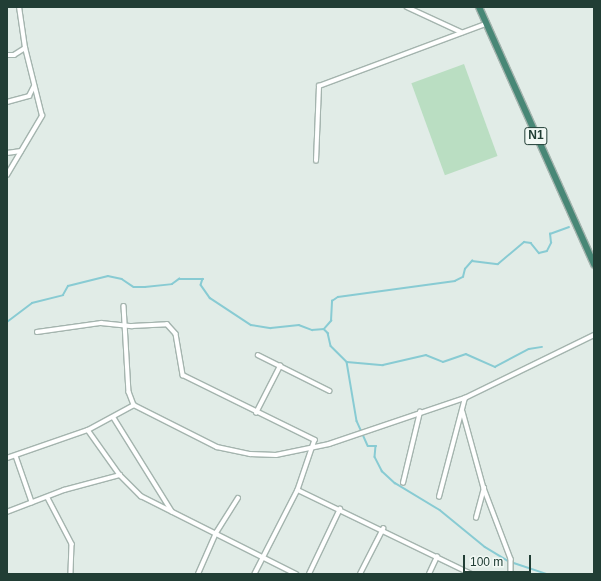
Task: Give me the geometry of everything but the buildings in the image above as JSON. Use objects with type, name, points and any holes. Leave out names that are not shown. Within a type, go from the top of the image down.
[{"type":"highway","name":"N1","points":[[479,7],[594,264]]},
{"type":"street","points":[[7,175],[42,116],[25,48],[19,7]]},
{"type":"street","points":[[407,7],[461,32]]},
{"type":"street","points":[[316,161],[319,86],[461,32],[486,24]]},
{"type":"street","points":[[7,55],[14,55],[25,48]]},
{"type":"street","points":[[7,102],[29,96],[34,85]]},
{"type":"street","points":[[7,153],[21,151]]},
{"type":"street","points":[[124,306],[129,392],[134,405],[169,424],[230,450],[276,455],[312,448],[465,398],[594,334]]},
{"type":"street","points":[[37,332],[101,323],[126,326],[167,324],[176,334],[183,375],[315,440],[298,490],[255,574]]},
{"type":"street","points":[[258,355],[330,391]]},
{"type":"street","points":[[256,412],[280,366]]},
{"type":"street","points":[[439,497],[463,412],[465,398]]},
{"type":"street","points":[[7,458],[88,430],[114,418],[134,405]]},
{"type":"street","points":[[403,483],[420,412]]},
{"type":"street","points":[[463,412],[484,488],[511,562],[511,574]]},
{"type":"street","points":[[114,418],[172,511]]},
{"type":"street","points":[[88,430],[120,475],[141,496],[296,574]]},
{"type":"street","points":[[16,456],[32,502]]},
{"type":"street","points":[[7,512],[32,502],[48,498],[64,490],[120,475]]},
{"type":"street","points":[[476,518],[484,488]]},
{"type":"street","points":[[298,490],[382,529],[472,574]]},
{"type":"street","points":[[48,498],[72,544],[71,574]]},
{"type":"street","points":[[198,574],[216,533],[238,498]]},
{"type":"street","points":[[308,574],[340,509]]},
{"type":"street","points":[[360,574],[382,529]]},
{"type":"street","points":[[429,574],[437,557]]},
{"type":"green space","points":[[464,64],[498,156],[445,175],[411,83]]},
{"type":"waterway","points":[[7,322],[32,303],[63,295],[68,286],[108,276],[122,279],[134,287],[172,284],[179,279],[203,279],[201,285],[210,298],[251,325],[271,328],[299,325],[312,330],[324,329],[331,321],[332,301],[338,297],[455,281],[463,277],[465,269],[472,261],[498,264],[524,242],[531,243],[539,253],[547,251],[551,243],[550,234],[569,227]]},
{"type":"waterway","points":[[324,329],[328,333],[331,346],[347,362],[357,421],[368,446],[376,446],[375,457],[382,471],[395,483],[440,510],[485,547],[508,561],[547,574]]},
{"type":"waterway","points":[[347,362],[383,365],[426,355],[443,362],[466,354],[495,367],[529,349],[542,347]]}]
